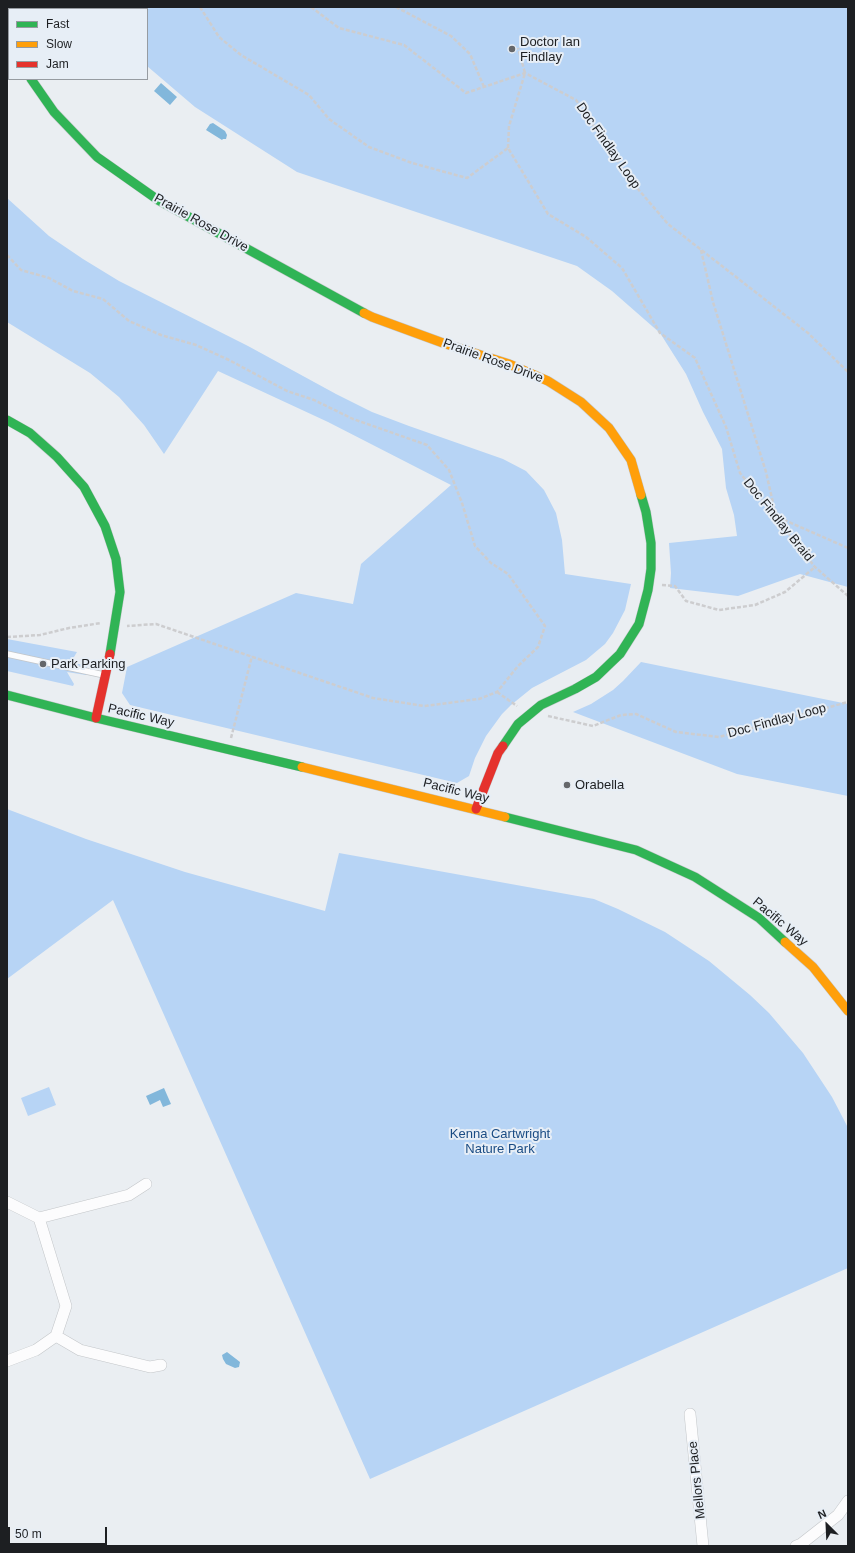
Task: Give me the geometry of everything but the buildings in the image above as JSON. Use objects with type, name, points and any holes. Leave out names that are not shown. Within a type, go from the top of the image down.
[{"type":"street","points":[[7,43],[8,49]]},
{"type":"street","name":"Prairie Rose Drive","points":[[32,80],[54,112],[97,157],[158,200],[372,317],[443,343],[509,364],[548,381],[581,402],[609,428],[631,460],[646,512],[651,543],[651,569],[648,590],[639,624],[620,654],[596,677],[576,689],[541,705],[518,724],[498,752],[476,809]]},
{"type":"street","points":[[7,420],[30,434],[57,457],[84,487],[105,526],[116,559],[120,592],[115,627],[96,718]]},
{"type":"street","name":"Pacific Way","points":[[7,694],[96,718],[476,809],[636,850],[695,877],[759,918],[813,967],[848,1011]]},
{"type":"street","points":[[7,1202],[39,1218],[129,1195],[146,1184]]},
{"type":"street","points":[[7,1361],[36,1350],[56,1336],[66,1306],[39,1218]]},
{"type":"street","points":[[56,1336],[80,1350],[150,1367],[161,1365]]},
{"type":"street","name":"Mellors Place","points":[[690,1414],[703,1546]]},
{"type":"street","points":[[796,1546],[801,1544],[838,1515],[848,1501]]},
{"type":"lane","points":[[7,654],[105,676]]},
{"type":"path","points":[[200,7],[220,37],[241,55],[309,95],[329,119],[369,147],[412,163],[467,178],[508,148],[509,126],[525,73],[518,48]]},
{"type":"path","points":[[312,7],[339,28],[404,45],[466,93],[525,73]]},
{"type":"path","points":[[396,7],[451,36],[470,54],[484,87]]},
{"type":"path","name":"Doc Findlay Loop","points":[[525,73],[576,100],[632,182],[668,224],[808,333],[848,372]]},
{"type":"path","name":"Doc Findlay Braid","points":[[508,148],[548,214],[586,237],[622,268],[660,333],[695,358],[726,427],[740,473],[815,566],[848,596]]},
{"type":"path","points":[[700,249],[715,309],[766,472],[777,518],[782,518],[813,534],[848,548]]},
{"type":"path","points":[[7,256],[21,270],[49,278],[73,291],[103,299],[129,321],[161,336],[196,345],[229,360],[287,391],[314,400],[353,419],[427,445],[449,470],[462,503],[475,546],[491,563],[508,574],[544,626],[538,647],[518,666],[497,692],[479,699],[424,706],[403,704],[373,698],[156,624],[115,627],[100,622],[40,635],[7,637]]},
{"type":"path","points":[[661,585],[675,586],[686,601],[719,610],[755,605],[785,592],[815,566]]},
{"type":"path","points":[[228,750],[252,656]]},
{"type":"path","points":[[497,692],[517,706]]},
{"type":"path","name":"Doc Findlay Loop","points":[[545,716],[593,726],[621,715],[636,714],[676,732],[719,737],[848,702]]},
{"type":"green space","points":[[99,7],[848,7],[848,587],[800,574],[738,596],[670,588],[671,573],[669,543],[737,536],[734,515],[726,488],[722,449],[686,374],[660,333],[612,291],[577,266],[297,172],[195,107],[148,67],[148,8]]},
{"type":"green space","points":[[7,198],[49,236],[119,281],[248,346],[372,412],[503,459],[526,471],[544,490],[556,513],[562,540],[565,574],[631,584],[625,610],[613,633],[605,644],[586,660],[532,688],[511,705],[502,714],[486,736],[475,758],[469,776],[457,783],[130,705],[122,693],[127,667],[296,593],[353,604],[361,564],[451,485],[328,422],[218,371],[164,454],[144,425],[119,397],[90,373],[7,322]]},
{"type":"green space","name":"Park Parking","points":[[7,639],[77,652],[71,662],[87,666],[86,675],[67,672],[74,684],[73,686],[7,671]]},
{"type":"green space","points":[[641,662],[848,704],[848,796],[737,774],[573,712],[591,704],[613,690]]},
{"type":"green space","name":"Kenna Cartwright Nature Park","points":[[7,809],[86,839],[185,872],[325,911],[339,853],[594,899],[665,932],[709,961],[769,1013],[803,1053],[832,1097],[848,1128],[848,1268],[370,1479],[113,900],[7,979]]},
{"type":"green space","points":[[49,1087],[56,1105],[28,1116],[21,1098]]},
{"type":"shaded area","points":[[161,83],[177,97],[170,105],[154,91]]},
{"type":"shaded area","points":[[213,123],[225,131],[227,135],[226,139],[222,140],[206,130],[210,124]]},
{"type":"shaded area","points":[[164,1088],[171,1104],[163,1107],[160,1100],[150,1105],[146,1096]]},
{"type":"shaded area","points":[[227,1352],[240,1362],[239,1367],[235,1368],[226,1364],[222,1355]]},
{"type":"traffic: fast","points":[[32,80],[54,112],[97,157],[158,200],[364,313]]},
{"type":"traffic: fast","points":[[7,420],[30,433],[57,457],[84,487],[105,526],[116,559],[120,592],[110,654]]},
{"type":"traffic: fast","points":[[503,746],[518,724],[541,705],[596,677],[620,654],[639,624],[648,590],[651,569],[651,543],[646,512],[641,495]]},
{"type":"traffic: fast","points":[[7,695],[96,718],[302,767]]},
{"type":"traffic: fast","points":[[505,817],[636,850],[695,877],[759,918],[785,942]]},
{"type":"traffic: slow","points":[[364,313],[443,343],[509,364],[548,381],[581,402],[609,428],[631,460],[641,495]]},
{"type":"traffic: slow","points":[[302,767],[505,817]]},
{"type":"traffic: slow","points":[[785,942],[813,967],[848,1011]]},
{"type":"traffic: jam","points":[[96,718],[110,654]]},
{"type":"traffic: jam","points":[[476,809],[498,753],[503,746]]},
{"type":"place","name":"Doctor Ian Findlay","points":[[512,49]]},
{"type":"place","name":"Park Parking","points":[[43,664]]},
{"type":"place","name":"Orabella","points":[[567,785]]}]
